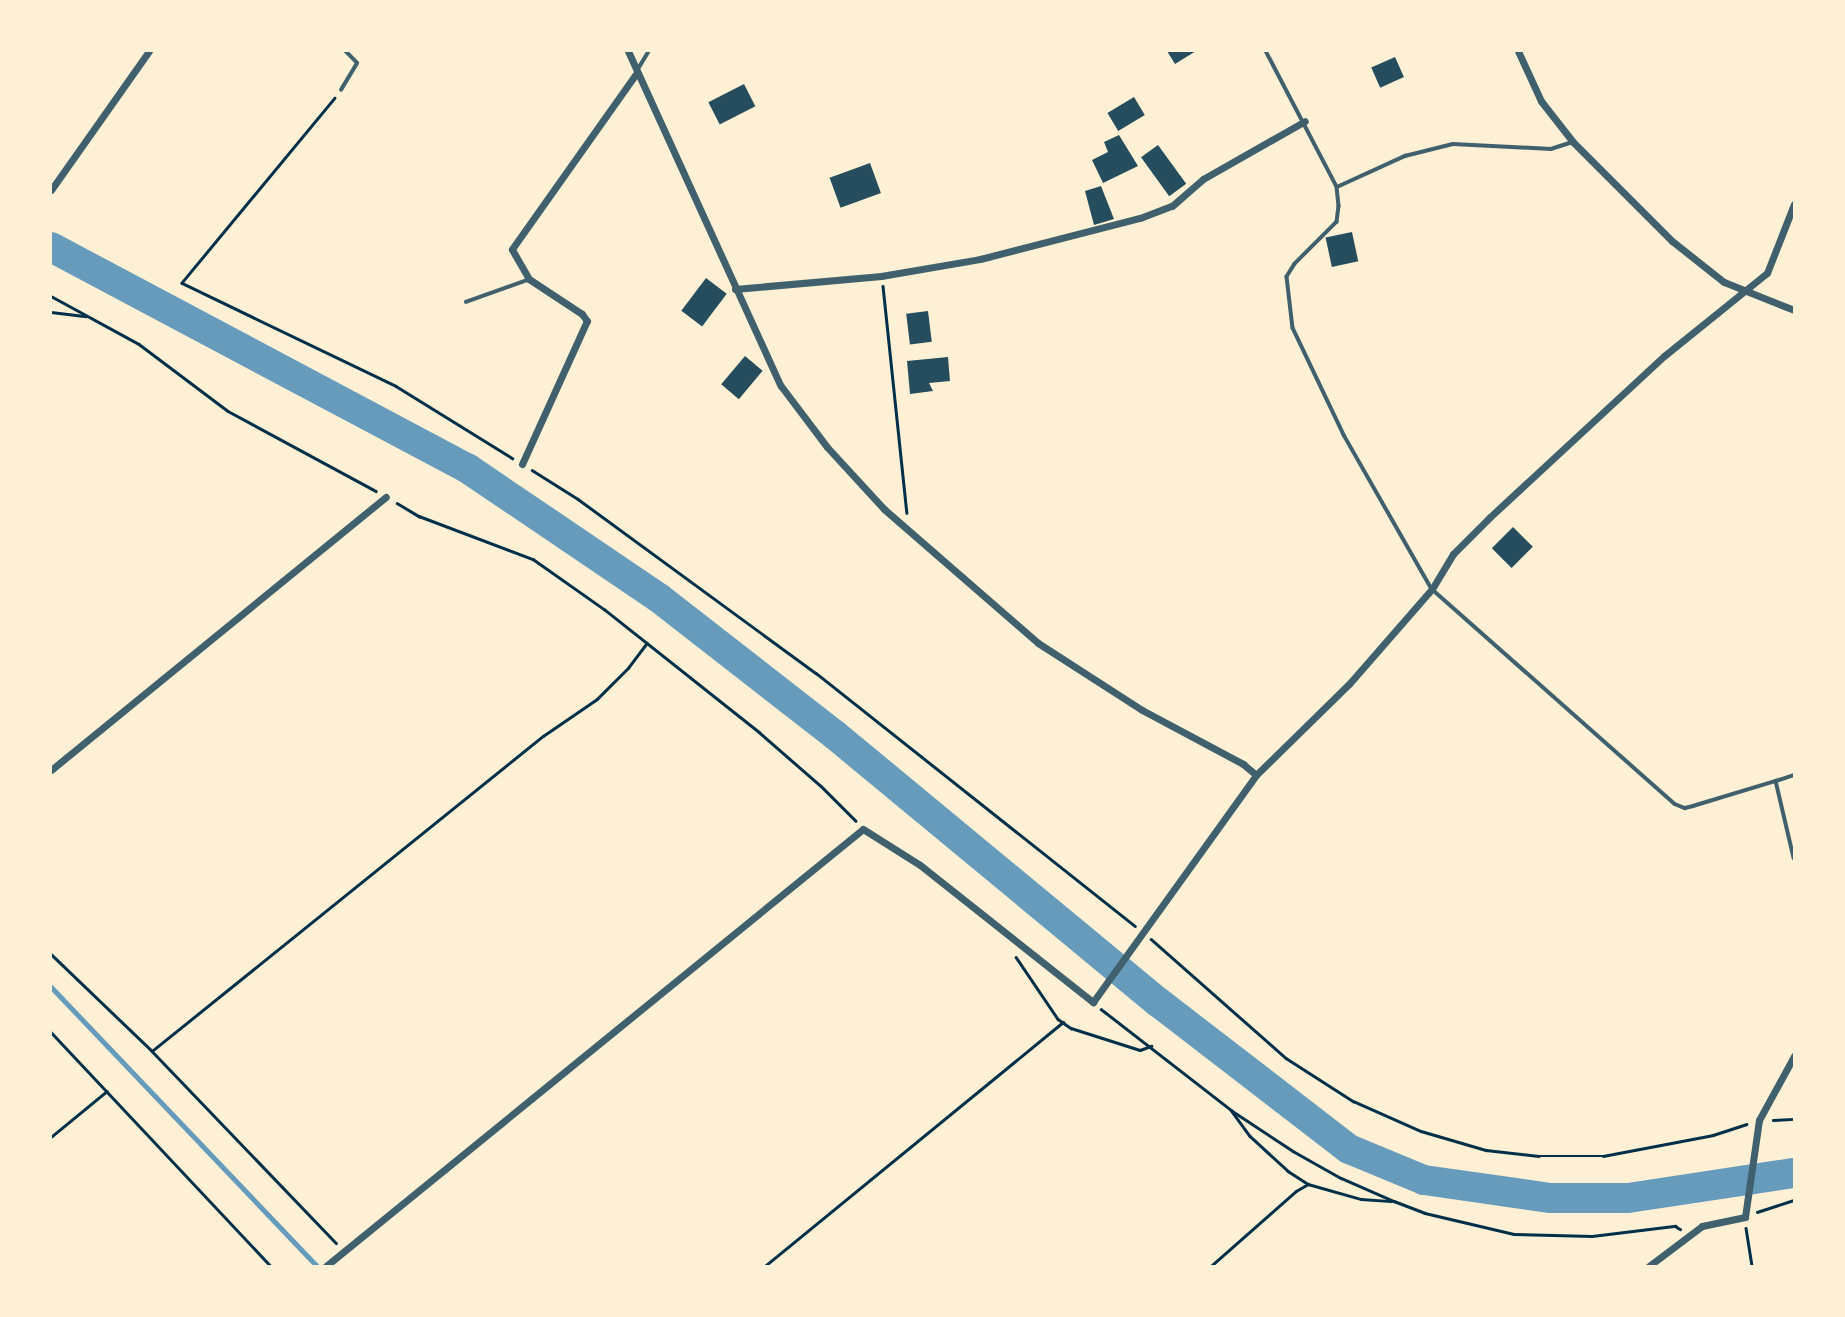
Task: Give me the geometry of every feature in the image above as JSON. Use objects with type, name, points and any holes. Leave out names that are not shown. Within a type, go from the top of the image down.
[{"type":"street","points":[[51,190],[149,51]]},
{"type":"street","points":[[628,51],[636,74],[781,386],[827,447],[884,509],[1038,643],[1142,710],[1243,764],[1256,775]]},
{"type":"street","points":[[1518,51],[1541,101],[1573,142],[1672,241],[1724,282],[1794,310]]},
{"type":"street","points":[[522,464],[587,321],[582,314],[529,279],[512,248],[636,74]]},
{"type":"street","points":[[735,289],[881,276],[980,259],[1172,206],[1203,179],[1305,121]]},
{"type":"street","points":[[326,1266],[863,829],[920,865],[1093,1002],[1256,775],[1349,684],[1432,589],[1453,554],[1664,356],[1767,273],[1794,204]]},
{"type":"street","points":[[51,770],[386,497]]},
{"type":"street","points":[[1649,1266],[1689,1233],[1717,1221],[1745,1217],[1759,1120],[1794,1056]]},
{"type":"lane","points":[[341,90],[357,63],[345,51]]},
{"type":"lane","points":[[636,74],[649,51]]},
{"type":"lane","points":[[1266,51],[1305,121],[1337,187],[1337,222],[1295,264],[1287,277],[1293,328],[1345,435],[1432,589],[1675,803],[1685,808],[1794,775]]},
{"type":"lane","points":[[1337,187],[1405,156],[1453,144],[1550,149],[1573,142]]},
{"type":"lane","points":[[466,302],[529,279]]},
{"type":"lane","points":[[1776,781],[1794,858]]},
{"type":"path","points":[[341,90],[182,283],[396,386],[579,499],[816,673],[1143,933],[1286,1058],[1353,1101],[1421,1131],[1486,1150],[1539,1156],[1603,1156],[1713,1135],[1759,1120],[1794,1119]]},
{"type":"path","points":[[881,276],[909,531]]},
{"type":"path","points":[[51,296],[139,344],[228,411],[419,516],[533,559],[647,643],[760,732],[821,786],[863,829]]},
{"type":"path","points":[[51,312],[89,317]]},
{"type":"path","points":[[152,1051],[543,736],[597,699],[628,668],[647,643]]},
{"type":"path","points":[[1010,936],[1006,943],[1063,1022],[1071,1028],[1140,1050],[1151,1046]]},
{"type":"path","points":[[51,954],[152,1051],[343,1250]]},
{"type":"path","points":[[1093,1002],[1231,1110],[1293,1151],[1341,1178],[1394,1201],[1425,1213],[1514,1234],[1592,1236],[1675,1227],[1689,1233]]},
{"type":"path","points":[[765,1266],[1063,1022]]},
{"type":"path","points":[[51,1032],[271,1266]]},
{"type":"path","points":[[51,1137],[107,1091]]},
{"type":"path","points":[[1231,1110],[1250,1136],[1288,1171],[1308,1184],[1361,1199],[1394,1201]]},
{"type":"path","points":[[1211,1266],[1296,1191],[1308,1184]]},
{"type":"path","points":[[1752,1266],[1745,1217],[1794,1200]]},
{"type":"building","points":[[1167,51],[1196,51],[1175,64]]},
{"type":"building","points":[[1395,57],[1404,77],[1380,88],[1371,68]]},
{"type":"building","points":[[744,84],[755,106],[720,124],[708,102]]},
{"type":"building","points":[[1134,97],[1145,115],[1118,131],[1107,113]]},
{"type":"building","points":[[1119,135],[1138,166],[1103,183],[1092,160],[1108,152],[1104,142]]},
{"type":"building","points":[[1158,145],[1186,184],[1169,196],[1141,157]]},
{"type":"building","points":[[870,163],[881,193],[841,208],[830,178]]},
{"type":"building","points":[[1101,186],[1114,219],[1094,225],[1085,191]]},
{"type":"building","points":[[1352,232],[1358,261],[1332,267],[1326,238]]},
{"type":"building","points":[[706,278],[727,294],[702,326],[681,311]]},
{"type":"building","points":[[928,311],[932,342],[910,344],[906,314]]},
{"type":"building","points":[[745,356],[763,371],[739,399],[721,384]]},
{"type":"building","points":[[948,357],[950,381],[929,383],[933,391],[910,394],[907,361]]},
{"type":"building","points":[[1513,527],[1533,547],[1512,568],[1492,548]]},
{"type":"waterway","points":[[51,247],[467,468],[659,598],[835,735],[1158,1002],[1349,1149],[1424,1180],[1551,1198],[1628,1198],[1794,1173]]},
{"type":"waterway","points":[[51,987],[317,1266]]}]
